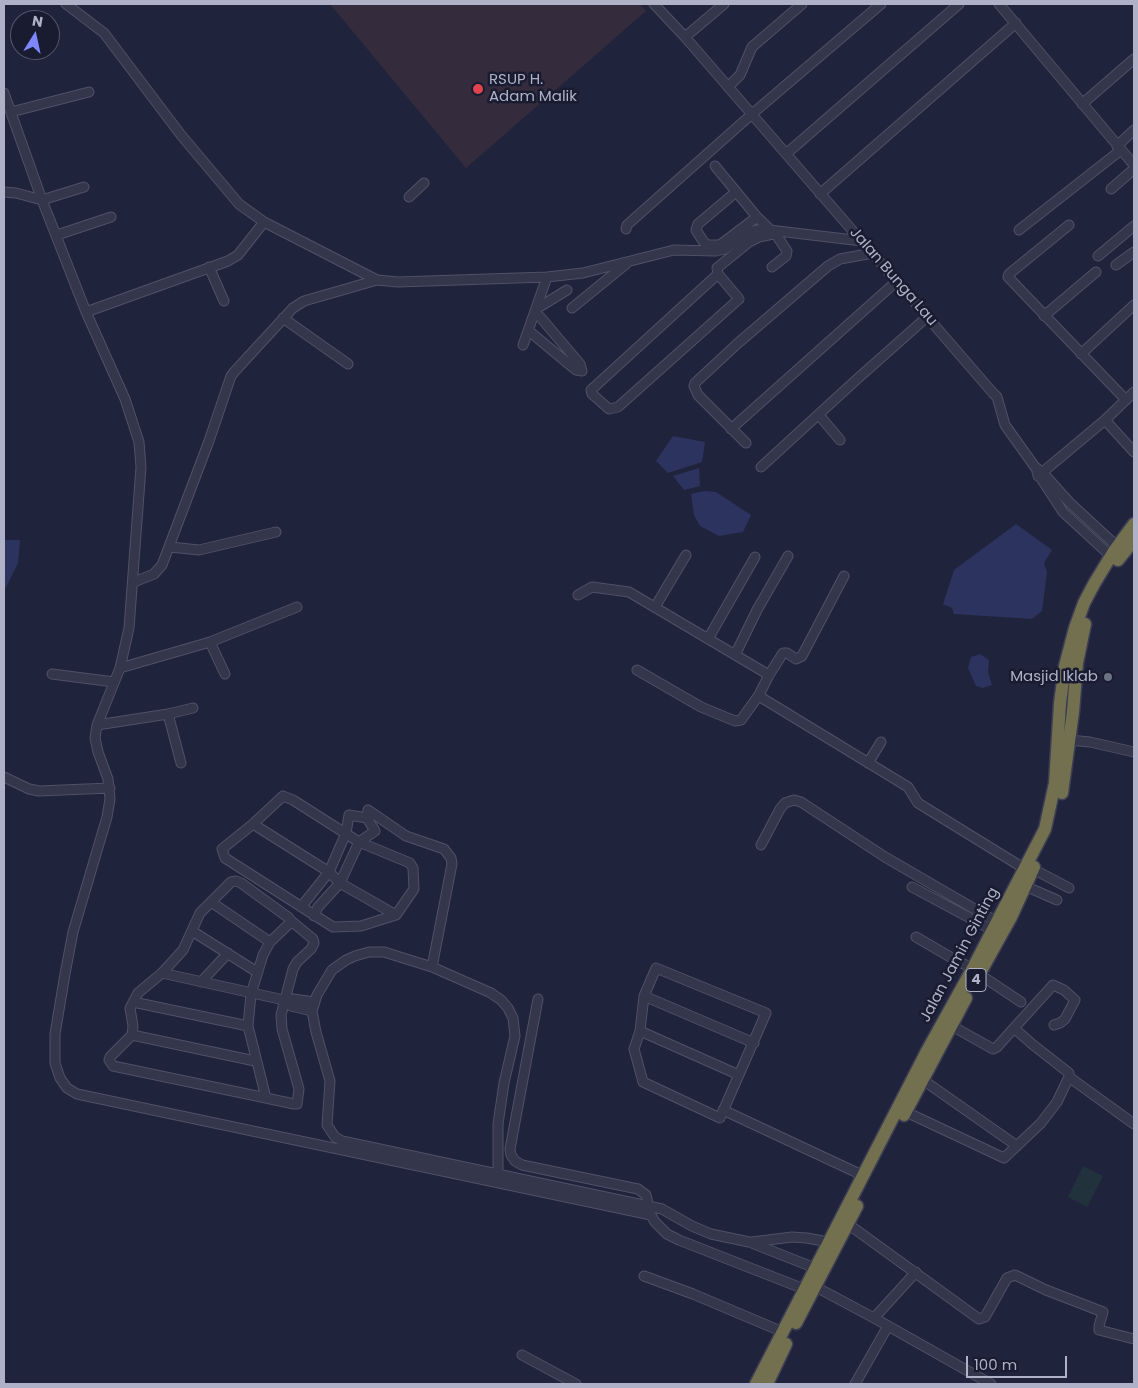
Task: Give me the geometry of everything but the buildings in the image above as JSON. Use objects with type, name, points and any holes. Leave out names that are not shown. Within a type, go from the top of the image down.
[{"type":"highway","name":"Jalan Jamin Ginting","points":[[756,1384],[783,1332],[848,1224],[952,1026],[996,929],[1029,869],[1050,837],[1063,790],[1081,637],[1094,602],[1134,524]]},
{"type":"highway","name":"Jalan Jamin Ginting","points":[[996,929],[1011,917],[1025,886],[1029,869],[1045,829],[1055,783],[1062,683],[1067,656],[1084,603],[1117,554],[1134,540]]},
{"type":"highway","name":"Jalan Jamin Ginting","points":[[767,1384],[801,1314],[815,1268],[828,1242],[864,1176],[926,1053],[976,971]]},
{"type":"street","points":[[66,4],[104,33],[181,135],[239,204],[264,222],[377,280]]},
{"type":"street","name":"Jalan Bunga Lau","points":[[654,4],[873,252],[993,393],[997,398],[1005,425],[1039,472],[1063,512],[1117,554]]},
{"type":"street","points":[[685,37],[724,4]]},
{"type":"street","points":[[728,87],[740,75],[752,47],[802,4]]},
{"type":"street","points":[[626,228],[752,114],[881,4]]},
{"type":"street","points":[[786,154],[960,4]]},
{"type":"street","points":[[999,4],[1134,165]]},
{"type":"street","points":[[820,194],[1016,23]]},
{"type":"street","points":[[1082,104],[1134,59]]},
{"type":"street","points":[[11,112],[89,92]]},
{"type":"street","points":[[4,94],[42,200],[86,312],[125,399],[139,442],[141,468],[130,628],[120,668],[97,725],[95,738],[108,779],[110,799],[73,932],[55,1034],[55,1063],[66,1088],[77,1094],[650,1211],[662,1209],[692,1226],[711,1234],[749,1242],[815,1268]]},
{"type":"street","points":[[1019,230],[1119,148],[1134,130]]},
{"type":"street","points":[[716,166],[787,251],[787,254],[772,267]]},
{"type":"street","points":[[1112,188],[1134,170]]},
{"type":"street","points":[[408,198],[424,183]]},
{"type":"street","points":[[4,192],[42,200],[84,187]]},
{"type":"street","points":[[736,192],[697,226],[697,232],[707,245],[720,245],[757,216]]},
{"type":"street","points":[[57,235],[111,217]]},
{"type":"street","points":[[86,312],[234,258],[264,222]]},
{"type":"street","points":[[1069,225],[1009,274],[1008,277],[1126,400]]},
{"type":"street","points":[[1098,256],[1134,226]]},
{"type":"street","points":[[134,582],[157,572],[170,547],[210,441],[231,376],[292,308],[304,301],[377,280],[398,282],[547,277],[583,272],[674,250],[716,251],[725,248],[748,232],[761,229],[772,232],[862,240]]},
{"type":"street","points":[[718,274],[591,390],[592,394],[609,409],[618,407],[740,299],[718,274],[717,268],[758,236],[772,232]]},
{"type":"street","points":[[746,443],[698,395],[694,389],[695,383],[737,344],[828,266],[840,260],[873,252]]},
{"type":"street","points":[[1116,265],[1134,252]]},
{"type":"street","points":[[572,308],[628,262]]},
{"type":"street","points":[[209,267],[224,301]]},
{"type":"street","points":[[1044,316],[1096,272]]},
{"type":"street","points":[[523,345],[547,277]]},
{"type":"street","points":[[730,428],[897,281]]},
{"type":"street","points":[[536,311],[566,290]]},
{"type":"street","points":[[1081,354],[1134,305]]},
{"type":"street","points":[[529,331],[576,370],[582,371],[580,364],[536,311]]},
{"type":"street","points":[[761,467],[927,317]]},
{"type":"street","points":[[283,318],[348,364]]},
{"type":"street","points":[[1039,472],[1105,420],[1134,392]]},
{"type":"street","points":[[819,415],[840,440]]},
{"type":"street","points":[[1105,420],[1134,452]]},
{"type":"street","points":[[170,547],[199,550],[276,532]]},
{"type":"street","points":[[655,607],[686,555]]},
{"type":"street","points":[[736,655],[788,556]]},
{"type":"street","points":[[708,639],[755,557]]},
{"type":"street","points":[[636,670],[701,707],[735,721],[741,720],[783,653],[787,653],[796,659],[802,656],[844,576]]},
{"type":"street","points":[[578,595],[592,587],[629,592],[768,675]]},
{"type":"street","points":[[120,668],[210,642],[297,607]]},
{"type":"street","points":[[210,642],[225,674]]},
{"type":"street","points":[[52,674],[114,682]]},
{"type":"street","points":[[758,695],[908,787],[918,803],[1029,869],[1069,888]]},
{"type":"street","points":[[97,725],[168,714],[193,708]]},
{"type":"street","points":[[168,714],[181,763]]},
{"type":"street","points":[[1070,736],[1134,752]]},
{"type":"street","points":[[868,763],[881,742]]},
{"type":"street","points":[[4,777],[29,789],[39,791],[110,788]]},
{"type":"street","points":[[283,796],[293,800],[359,842],[410,863],[413,868],[414,889],[396,915],[361,926],[333,927],[225,858],[222,849],[253,824],[283,796]]},
{"type":"street","points":[[761,845],[785,803],[794,800],[801,802],[996,929]]},
{"type":"street","points":[[314,916],[318,906],[340,883],[359,842],[375,831],[367,818],[368,810],[406,836],[444,850],[452,858],[432,967]]},
{"type":"street","points":[[301,907],[329,872],[346,833],[349,815],[367,818]]},
{"type":"street","points":[[253,824],[329,872],[340,883],[396,915]]},
{"type":"street","points":[[231,882],[241,883],[290,920],[313,939],[314,943],[293,969],[281,1015],[282,1029],[299,1089],[298,1102],[294,1104],[113,1066],[110,1063],[110,1057],[132,1035],[134,1026],[130,1008],[138,993],[162,973],[183,950],[200,913],[231,882]]},
{"type":"street","points":[[1025,886],[1056,900]]},
{"type":"street","points":[[912,887],[996,929]]},
{"type":"street","points":[[211,902],[270,942]]},
{"type":"street","points":[[266,1098],[255,1061],[248,1026],[251,994],[256,972],[270,942],[290,923],[290,920]]},
{"type":"street","points":[[192,931],[256,972]]},
{"type":"street","points":[[916,937],[976,971],[1021,1002]]},
{"type":"street","points":[[498,1174],[498,1124],[504,1083],[515,1036],[513,1018],[508,1008],[491,993],[432,967],[384,952],[369,952],[355,956],[332,970],[326,977],[313,1006],[316,1032],[330,1081],[327,1125],[335,1137],[342,1141],[498,1174],[650,1211]]},
{"type":"street","points":[[201,982],[228,953]]},
{"type":"street","points":[[656,968],[766,1013],[720,1118],[643,1082],[634,1049],[640,1031],[644,996],[656,968]]},
{"type":"street","points":[[162,973],[251,994],[284,1000],[293,999],[313,1006]]},
{"type":"street","points":[[952,1026],[993,1049],[997,1047],[1053,985],[1064,990],[1075,1000],[1065,1019],[1054,1025]]},
{"type":"street","points":[[644,996],[754,1043]]},
{"type":"street","points":[[538,999],[510,1149],[515,1161],[522,1165],[638,1189],[646,1195],[650,1211],[667,1234],[810,1288],[874,1318],[991,1384]]},
{"type":"street","points":[[133,1002],[248,1026]]},
{"type":"street","points":[[1014,1028],[1069,1073],[1069,1077],[1134,1124]]},
{"type":"street","points":[[640,1031],[739,1075]]},
{"type":"street","points":[[132,1035],[255,1061]]},
{"type":"street","points":[[906,1112],[1004,1158],[1041,1123],[1052,1109],[1069,1077]]},
{"type":"street","points":[[923,1080],[1017,1146]]},
{"type":"street","points":[[723,1110],[864,1176]]},
{"type":"street","points":[[848,1224],[980,1320],[985,1318],[1007,1278],[1015,1275],[1046,1290],[1103,1312],[1099,1330],[1134,1340]]},
{"type":"street","points":[[749,1242],[792,1237],[828,1242]]},
{"type":"street","points":[[874,1318],[916,1272]]},
{"type":"street","points":[[644,1276],[693,1294],[783,1332]]},
{"type":"street","points":[[855,1384],[888,1326]]},
{"type":"street","points":[[522,1355],[576,1384]]},
{"type":"shaded area","name":"RSUP H. Adam Malik","points":[[330,4],[640,4],[646,11],[466,168]]},
{"type":"shaded area","points":[[1083,1166],[1103,1176],[1087,1207],[1068,1197]]},
{"type":"water","points":[[673,436],[705,442],[702,462],[668,473],[656,461]]},
{"type":"water","points":[[699,468],[700,486],[684,490],[673,476]]},
{"type":"water","points":[[704,491],[716,492],[751,515],[743,532],[719,536],[700,526],[694,515],[691,494]]},
{"type":"water","points":[[1016,524],[1052,550],[1044,563],[1047,572],[1042,611],[1032,619],[954,614],[952,608],[943,604],[954,570]]},
{"type":"water","points":[[4,540],[20,540],[18,563],[4,591]]},
{"type":"water","points":[[980,654],[989,660],[988,672],[992,685],[983,688],[976,686],[968,668],[971,657]]},
{"type":"place","name":"RSUP H. Adam Malik","points":[[478,89]]},
{"type":"place","name":"Masjid Iklab","points":[[1108,677]]}]
